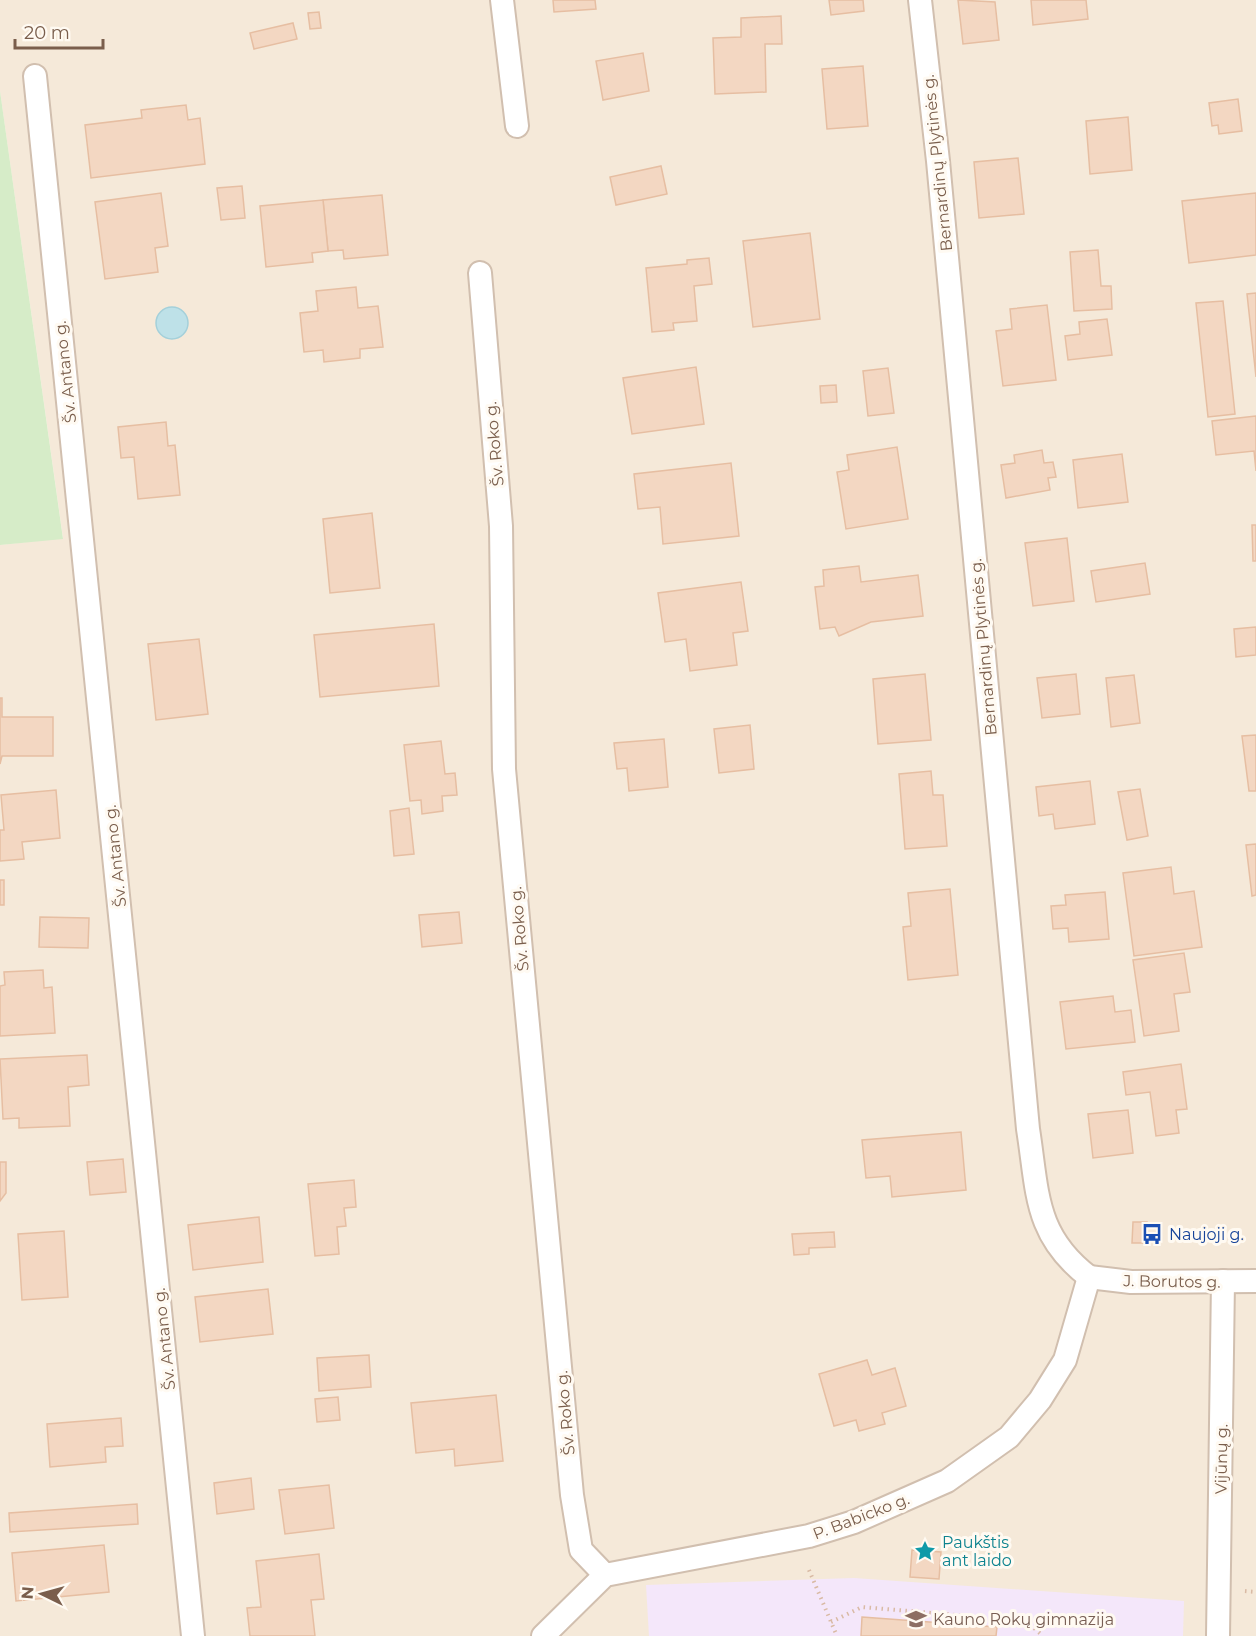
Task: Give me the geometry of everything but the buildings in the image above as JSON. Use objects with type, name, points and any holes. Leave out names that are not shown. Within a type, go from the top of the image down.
[{"type":"street","points":[[502,0],[517,126]]},
{"type":"street","name":"Bernardinų Plytinės g.","points":[[920,0],[938,161],[1028,1129],[1041,1212],[1054,1243],[1070,1262],[1089,1277]]},
{"type":"street","name":"Šv. Antano g.","points":[[35,76],[193,1636]]},
{"type":"street","name":"Šv. Roko g.","points":[[480,273],[501,526],[504,769],[571,1484],[581,1550],[605,1575]]},
{"type":"street","name":"J. Borutos g.","points":[[1089,1277],[1131,1281],[1256,1281]]},
{"type":"street","name":"P. Babicko g.","points":[[605,1575],[809,1536],[854,1522],[947,1481],[1009,1437],[1040,1400],[1065,1360],[1089,1277]]},
{"type":"street","name":"Vijūnų g.","points":[[1218,1636],[1223,1281]]},
{"type":"street","points":[[543,1636],[605,1575]]},
{"type":"path","points":[[809,1570],[837,1636]]},
{"type":"path","points":[[831,1622],[862,1607],[1026,1621],[1042,1636]]},
{"type":"shaded area","points":[[0,0],[1256,0],[1256,1636],[0,1636],[0,545],[63,538],[0,91]]},
{"type":"shaded area","name":"Kauno Rokų gimnazija","points":[[854,1578],[1184,1601],[1183,1636],[649,1636],[646,1585]]},
{"type":"green space","points":[[0,91],[63,539],[0,545]]},
{"type":"water","points":[[172,307],[183,312],[188,323],[183,334],[172,339],[161,334],[156,323],[161,312]]},
{"type":"place","name":"Naujoji g.","points":[[1152,1234]]},
{"type":"place","name":"Paukštis ant laido","points":[[925,1551]]},
{"type":"place","name":"Kauno Rokų gimnazija","points":[[916,1619]]}]
